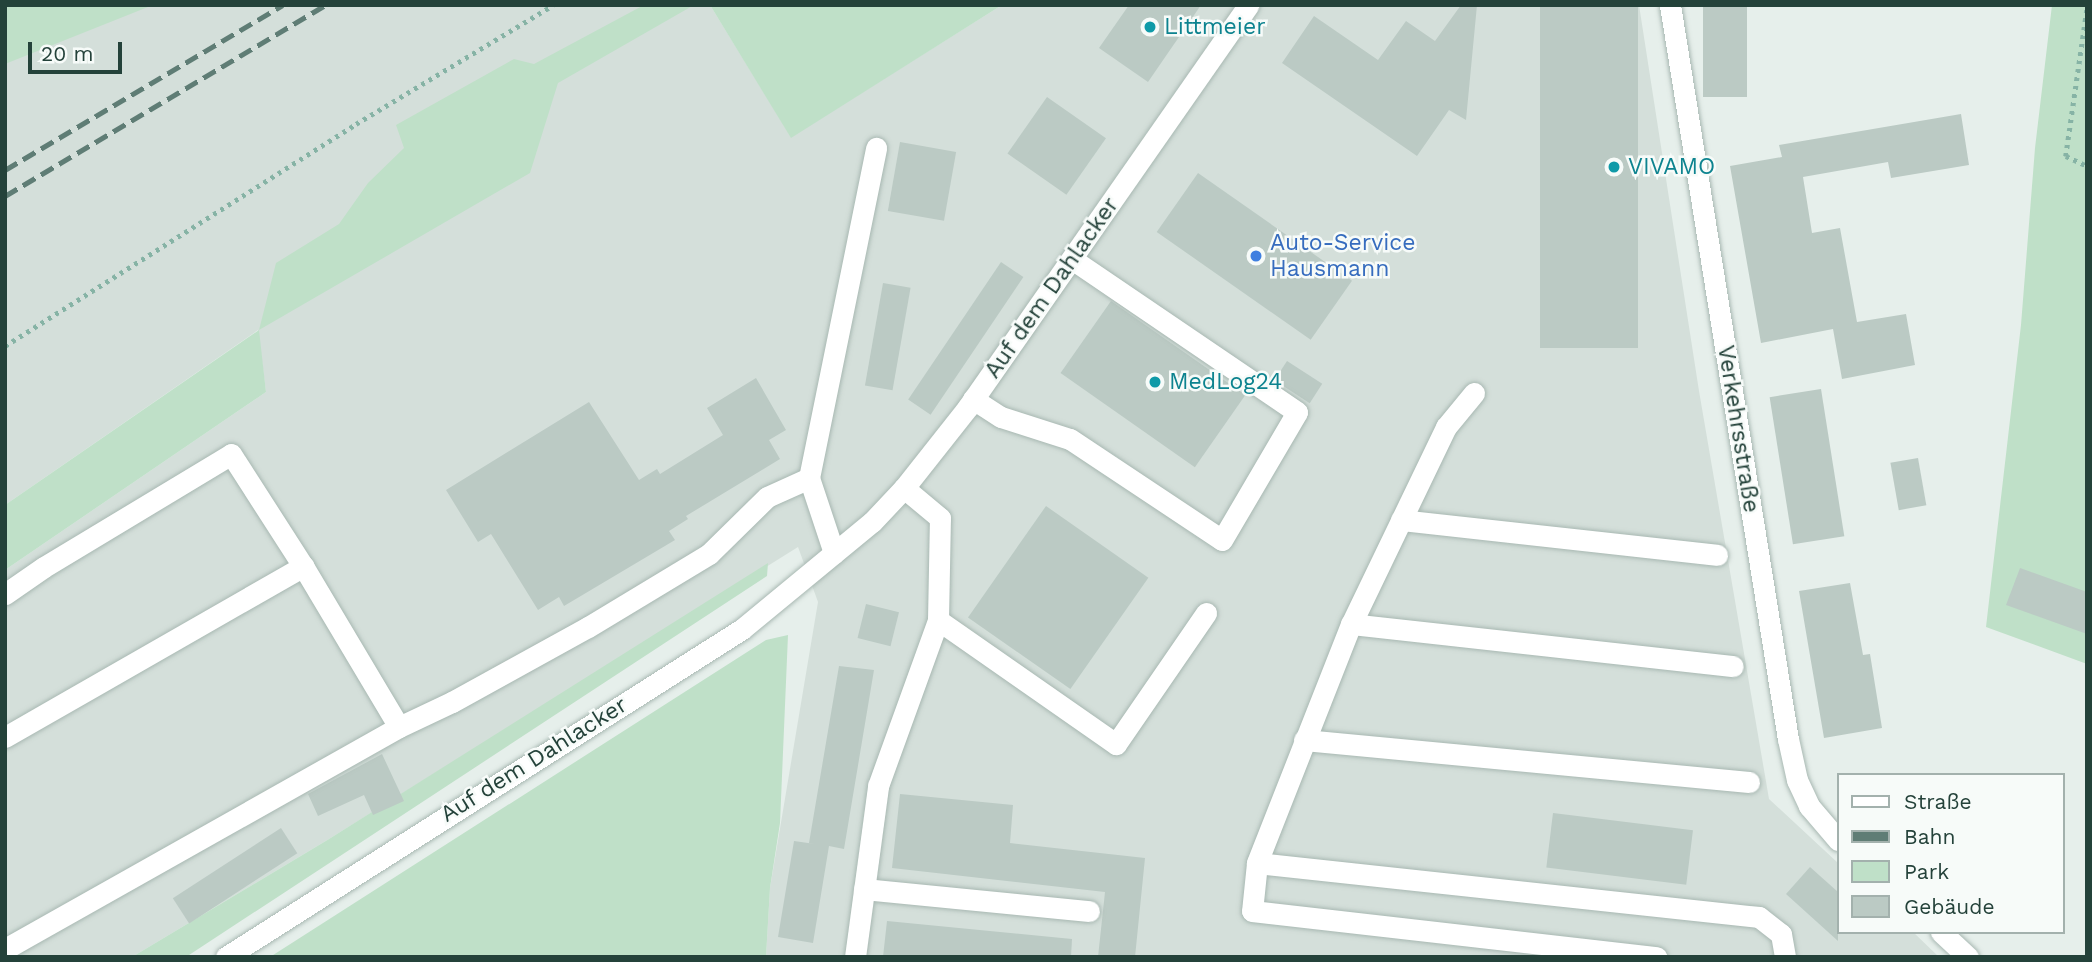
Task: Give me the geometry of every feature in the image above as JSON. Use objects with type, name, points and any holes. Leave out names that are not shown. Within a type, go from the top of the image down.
[{"type":"street","name":"Auf dem Dahlacker","points":[[226,957],[742,629],[872,522],[904,488],[973,399],[1248,5]]},
{"type":"street","name":"Verkehrsstraße","points":[[1670,5],[1788,740],[1797,780],[1809,806],[1836,838]]},
{"type":"street","points":[[834,553],[810,478],[876,148]]},
{"type":"street","points":[[973,399],[1001,417],[1070,439],[1222,540],[1297,412],[1072,259]]},
{"type":"street","points":[[1474,393],[1446,427],[1351,624],[1257,863],[1252,911],[1656,957]]},
{"type":"street","points":[[5,594],[231,454],[303,566],[399,727]]},
{"type":"street","points":[[5,949],[399,727],[452,702],[588,627],[709,554],[766,497],[810,478]]},
{"type":"street","points":[[855,957],[878,786],[938,621],[940,518],[904,488]]},
{"type":"street","points":[[1401,520],[1717,555]]},
{"type":"street","points":[[5,737],[303,566]]},
{"type":"street","points":[[938,621],[1116,744],[1206,613]]},
{"type":"street","points":[[1351,624],[1733,666]]},
{"type":"street","points":[[1304,740],[1749,782]]},
{"type":"street","points":[[1257,863],[1759,917],[1781,934],[1785,957]]},
{"type":"street","points":[[864,889],[1089,911]]},
{"type":"street","points":[[1943,934],[1968,957]]},
{"type":"path","points":[[5,346],[356,124],[553,5]]},
{"type":"path","points":[[2087,10],[2066,156],[2087,166]]},
{"type":"shaded area","points":[[42,5],[710,5],[791,137],[1002,5],[1639,5],[1699,391],[1769,799],[1836,861],[1836,934],[1915,934],[1939,957],[766,957],[770,888],[818,602],[798,547],[329,839],[132,957],[5,957],[5,570],[266,392],[258,330],[5,505],[5,27]]},
{"type":"green space","points":[[5,5],[153,5],[5,64]]},
{"type":"green space","points":[[644,5],[694,5],[558,83],[530,173],[259,330],[276,263],[339,224],[368,183],[404,148],[396,125],[514,59],[534,64]]},
{"type":"green space","points":[[710,5],[1002,5],[791,138]]},
{"type":"green space","points":[[2052,5],[2087,5],[2087,664],[1986,627],[2021,325],[2035,148]]},
{"type":"green space","points":[[259,330],[266,392],[5,570],[5,505]]},
{"type":"green space","points":[[768,563],[767,576],[186,957],[132,957],[329,839]]},
{"type":"green space","points":[[788,635],[780,823],[770,888],[766,957],[270,957],[766,640]]},
{"type":"building","name":"Littmeier","points":[[1129,5],[1201,5],[1148,82],[1099,48]]},
{"type":"building","points":[[1461,5],[1477,5],[1466,120],[1449,110],[1417,156],[1282,63],[1314,16],[1378,60],[1406,21],[1435,41]]},
{"type":"building","name":"VIVAMO","points":[[1540,5],[1638,5],[1638,348],[1540,348]]},
{"type":"building","points":[[1703,5],[1747,5],[1747,97],[1703,97]]},
{"type":"building","points":[[1047,97],[1106,138],[1066,195],[1007,154]]},
{"type":"building","points":[[1961,114],[1969,165],[1891,178],[1888,162],[1803,177],[1812,233],[1840,228],[1857,322],[1906,314],[1915,365],[1842,379],[1833,329],[1761,343],[1730,166],[1782,157],[1779,145]]},
{"type":"building","points":[[900,142],[956,152],[944,221],[888,211]]},
{"type":"building","name":"Auto-Service Hausmann","points":[[1198,173],[1352,281],[1311,340],[1157,232]]},
{"type":"building","points":[[1001,262],[1023,277],[931,415],[908,400]]},
{"type":"building","points":[[883,283],[911,288],[893,390],[865,385]]},
{"type":"building","name":"MedLog24","points":[[1111,301],[1245,395],[1195,467],[1061,373]]},
{"type":"building","points":[[1287,361],[1322,384],[1310,403],[1274,380]]},
{"type":"building","points":[[756,378],[786,430],[769,440],[780,459],[686,516],[688,519],[669,531],[675,540],[564,606],[559,597],[538,610],[491,534],[478,542],[446,490],[589,402],[639,480],[657,469],[660,474],[723,435],[707,408]]},
{"type":"building","points":[[1821,389],[1844,536],[1793,544],[1770,397]]},
{"type":"building","points":[[1918,458],[1926,505],[1899,510],[1890,463]]},
{"type":"building","points":[[1046,506],[1148,578],[1070,689],[968,617]]},
{"type":"building","points":[[2020,568],[2087,592],[2087,634],[2006,605]]},
{"type":"building","points":[[1850,583],[1863,655],[1870,654],[1882,728],[1824,738],[1799,591]]},
{"type":"building","points":[[866,604],[899,612],[891,646],[858,638]]},
{"type":"building","points":[[839,666],[874,670],[844,849],[829,846],[813,943],[778,937],[794,841],[815,844],[809,843]]},
{"type":"building","points":[[382,754],[404,801],[373,815],[364,795],[318,816],[308,794]]},
{"type":"building","points":[[900,794],[1013,805],[1010,843],[1145,858],[1135,957],[1098,957],[1105,892],[892,868]]},
{"type":"building","points":[[1553,813],[1693,830],[1686,885],[1546,868]]},
{"type":"building","points":[[281,828],[297,853],[189,923],[173,898]]},
{"type":"building","points":[[1810,867],[1836,890],[1838,941],[1786,894]]},
{"type":"building","points":[[887,921],[1072,939],[1071,957],[883,957]]},
{"type":"railway","points":[[5,170],[283,5]]},
{"type":"railway","points":[[5,196],[325,5]]},
{"type":"place","name":"Littmeier","points":[[1150,27]]},
{"type":"place","name":"VIVAMO","points":[[1614,167]]},
{"type":"place","name":"Auto-Service Hausmann","points":[[1256,256]]},
{"type":"place","name":"MedLog24","points":[[1155,382]]}]
